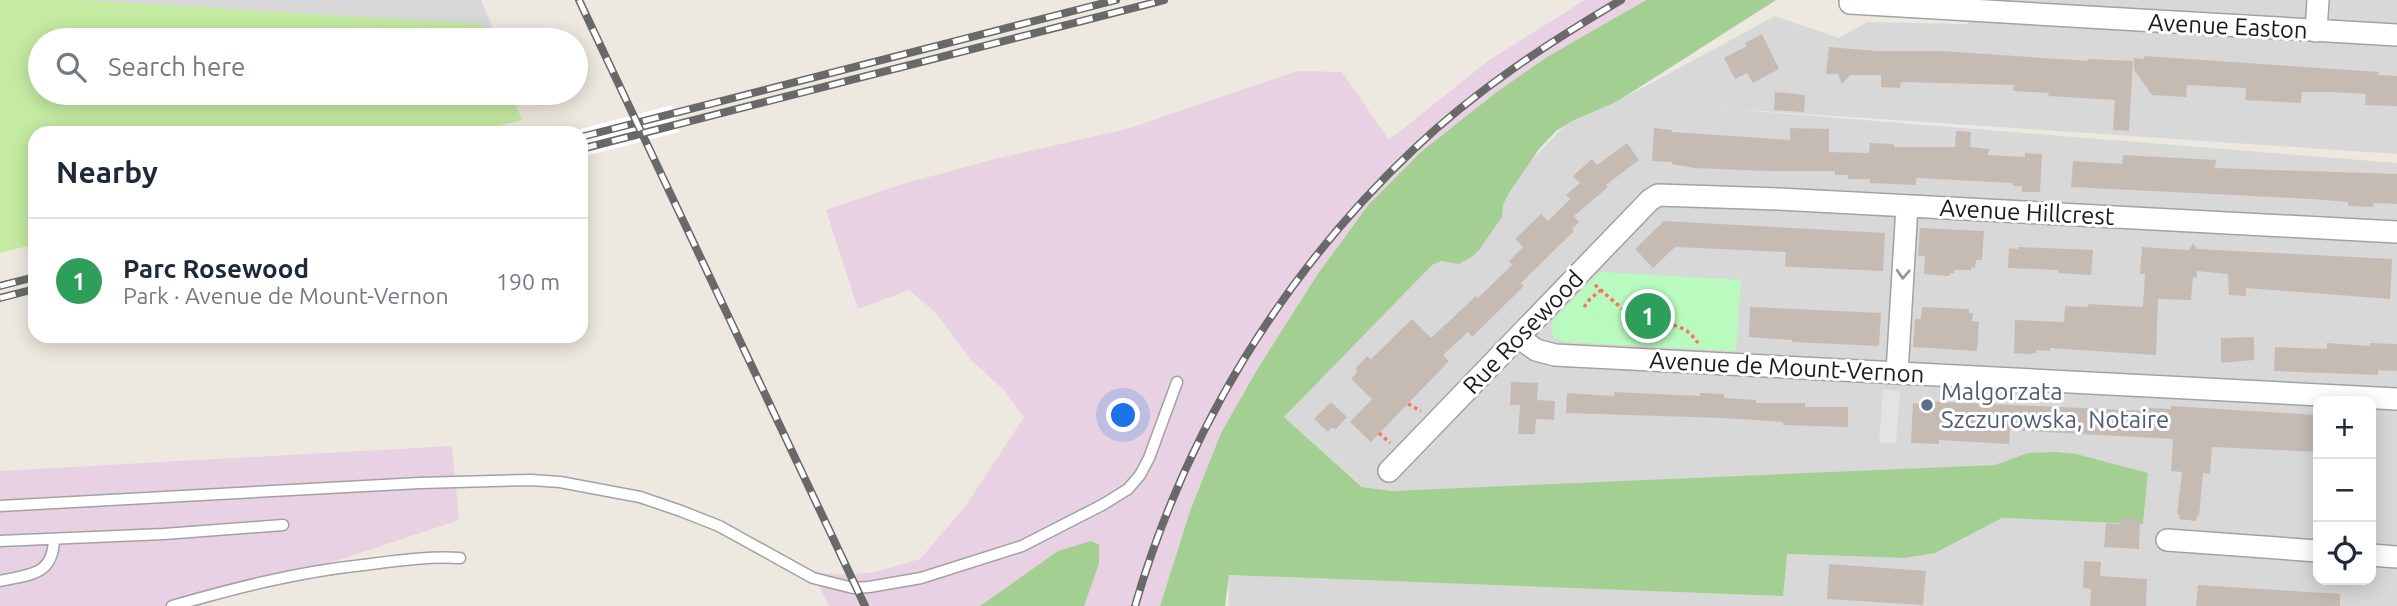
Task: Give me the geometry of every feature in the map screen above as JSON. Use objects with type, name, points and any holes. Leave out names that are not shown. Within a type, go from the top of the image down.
[{"type":"street","points":[[2316,31],[2318,0]]},
{"type":"street","name":"Avenue Easton","points":[[1850,3],[2397,36]]},
{"type":"street","name":"Avenue Hillcrest","points":[[1658,195],[2397,232]]},
{"type":"street","name":"Rue Rosewood","points":[[1389,471],[1650,200],[1658,195]]},
{"type":"street","points":[[1897,373],[1907,206]]},
{"type":"street","name":"Avenue de Mount-Vernon","points":[[1518,337],[1536,350],[1556,355],[2397,399]]},
{"type":"street","points":[[2167,540],[2313,551]]},
{"type":"street","points":[[2376,555],[2397,557]]},
{"type":"lane","points":[[0,506],[420,482],[560,482],[640,497],[719,526],[813,578],[853,587],[869,587],[932,575],[1022,546],[1128,489],[1149,458],[1177,382]]},
{"type":"lane","points":[[0,541],[283,525]]},
{"type":"lane","points":[[0,581],[29,574],[47,566],[53,556],[54,539]]},
{"type":"lane","points":[[172,606],[261,581],[322,569],[413,559],[460,558]]},
{"type":"path","points":[[1591,281],[1599,294],[1626,312],[1650,323],[1684,329],[1695,339],[1699,349]]},
{"type":"path","points":[[1584,307],[1590,299],[1599,294]]},
{"type":"path","points":[[1408,404],[1424,413]]},
{"type":"path","points":[[1379,433],[1392,445]]},
{"type":"shaded area","points":[[0,0],[481,0],[493,28],[406,28],[175,15]]},
{"type":"shaded area","points":[[1585,0],[1646,0],[1547,57],[1498,91],[1422,151],[1369,204],[1317,275],[1258,368],[1221,433],[1190,511],[1160,606],[1084,606],[1099,564],[1058,551],[980,606],[829,606],[812,572],[848,575],[875,572],[920,559],[965,507],[1024,417],[1004,390],[971,360],[936,313],[909,290],[858,309],[826,210],[899,185],[995,159],[1130,128],[1297,71],[1342,72],[1389,140],[1488,61]]},
{"type":"shaded area","points":[[1967,0],[2397,0],[2397,154],[1717,108],[2397,163],[2397,606],[1229,606],[1228,575],[1782,596],[1786,554],[1905,558],[1934,553],[2002,518],[2143,524],[2148,473],[1391,491],[1363,487],[1284,417],[1580,110],[1618,101],[1775,16],[1839,38],[1867,22],[1968,24]]},
{"type":"shaded area","points":[[1883,389],[1900,391],[1896,443],[1879,443]]},
{"type":"shaded area","points":[[452,446],[459,520],[201,606],[0,606],[0,471]]},
{"type":"green space","points":[[0,0],[78,0],[482,24],[484,28],[28,28],[28,105],[516,105],[522,120],[498,126],[28,126],[28,246],[0,253]]},
{"type":"green space","points":[[1646,0],[1776,0],[1618,101],[1556,131],[1539,149],[1509,193],[1503,205],[1502,217],[1479,250],[1459,264],[1441,261],[1432,265],[1284,417],[1362,487],[1391,491],[1995,465],[2028,453],[2076,454],[2148,473],[2143,524],[2002,518],[1935,553],[1905,558],[1787,554],[1783,596],[1229,575],[1225,606],[1160,606],[1190,511],[1221,433],[1258,368],[1317,275],[1369,204],[1422,151],[1498,91],[1547,57]]},
{"type":"green space","points":[[1600,272],[1741,280],[1736,351],[1567,342],[1554,338],[1551,330],[1553,320]]},
{"type":"green space","points":[[1091,541],[1099,545],[1099,564],[1084,606],[980,606],[1058,551]]},
{"type":"pier","points":[[672,105],[679,132],[588,155],[588,127]]},
{"type":"building","points":[[1762,34],[1779,69],[1753,83],[1747,73],[1735,79],[1724,58],[1747,46],[1745,43]]},
{"type":"building","points":[[1829,47],[2133,61],[2129,131],[2113,130],[2115,100],[2013,91],[2014,85],[1901,82],[1900,88],[1881,87],[1881,75],[1850,75],[1842,84],[1838,74],[1826,74]]},
{"type":"building","points":[[2144,56],[2379,72],[2378,75],[2397,76],[2397,106],[2365,105],[2366,94],[2332,92],[2302,92],[2301,103],[2245,100],[2246,88],[2187,85],[2186,97],[2152,95],[2134,70],[2134,58],[2144,59]]},
{"type":"building","points":[[1775,92],[1805,95],[1804,112],[1774,110]]},
{"type":"building","points":[[1654,128],[1672,132],[1790,140],[1790,128],[1829,129],[1829,152],[1869,153],[1870,143],[1894,144],[1894,147],[1955,147],[1956,131],[1971,132],[1970,147],[1989,149],[1988,155],[2025,157],[2025,153],[2042,154],[2040,192],[2022,192],[2022,186],[2013,186],[2013,183],[1916,178],[1916,185],[1870,183],[1870,179],[1848,179],[1848,175],[1835,175],[1835,171],[1694,168],[1672,162],[1652,161]]},
{"type":"building","points":[[1627,143],[1639,160],[1606,185],[1608,187],[1574,216],[1579,222],[1572,229],[1574,231],[1521,283],[1524,286],[1472,337],[1468,332],[1443,355],[1449,361],[1371,442],[1350,422],[1372,399],[1351,379],[1358,371],[1355,369],[1367,356],[1371,359],[1412,319],[1431,338],[1512,265],[1509,261],[1523,247],[1515,239],[1541,214],[1548,221],[1570,199],[1566,195],[1580,183],[1573,176],[1592,159],[1597,165]]},
{"type":"building","points":[[2123,155],[2216,160],[2215,168],[2397,174],[2397,204],[2348,206],[2348,202],[2312,199],[2071,187],[2073,161],[2122,164]]},
{"type":"building","points":[[1664,221],[1885,233],[1883,271],[1785,266],[1786,252],[1675,247],[1653,268],[1635,249]]},
{"type":"building","points":[[1920,228],[1984,231],[1982,260],[1976,260],[1975,268],[1971,267],[1971,270],[1954,270],[1949,276],[1924,274],[1925,256],[1918,256]]},
{"type":"building","points":[[2193,243],[2197,249],[2392,259],[2390,299],[2246,288],[2246,296],[2229,295],[2228,274],[2197,271],[2197,278],[2193,277],[2191,300],[2158,299],[2156,355],[2050,348],[2050,351],[2036,350],[2036,353],[2029,354],[2014,353],[2015,320],[2064,322],[2065,306],[2088,307],[2088,304],[2143,307],[2145,274],[2140,274],[2142,247],[2189,250]]},
{"type":"building","points":[[2009,248],[2093,250],[2091,275],[2058,273],[2058,270],[2008,268]]},
{"type":"building","points":[[1750,307],[1881,313],[1879,346],[1749,337]]},
{"type":"building","points":[[1922,307],[1969,309],[1969,313],[1973,313],[1972,321],[1979,322],[1977,351],[1913,347],[1915,319],[1921,319]]},
{"type":"building","points":[[2254,337],[2254,360],[2221,363],[2221,338]]},
{"type":"building","points":[[2327,343],[2370,346],[2370,343],[2397,344],[2397,371],[2378,370],[2378,375],[2274,371],[2275,347],[2327,349]]},
{"type":"building","points":[[1511,382],[1538,383],[1537,400],[1555,401],[1554,420],[1536,419],[1535,434],[1518,434],[1520,405],[1510,405]]},
{"type":"building","points":[[1614,392],[1700,396],[1700,393],[1724,394],[1724,398],[1756,400],[1756,403],[1805,403],[1805,407],[1848,407],[1848,427],[1783,425],[1783,422],[1723,418],[1566,413],[1567,393],[1614,396]]},
{"type":"building","points":[[1923,401],[2149,411],[2149,408],[2171,409],[2171,406],[2313,415],[2313,452],[2212,447],[2210,474],[2203,473],[2199,516],[2197,515],[2196,521],[2179,519],[2177,514],[2182,472],[2171,471],[2173,439],[2010,430],[2009,444],[1939,440],[1939,444],[1911,443],[1913,403],[1923,404]]},
{"type":"building","points":[[1331,402],[1347,417],[1336,429],[1331,428],[1328,432],[1314,419]]},
{"type":"building","points":[[2120,518],[2140,519],[2139,549],[2104,547],[2106,523],[2120,524]]},
{"type":"building","points":[[2084,561],[2101,562],[2100,576],[2147,579],[2146,606],[2090,606],[2091,589],[2083,588]]},
{"type":"building","points":[[1829,564],[1926,571],[1923,605],[1827,599]]},
{"type":"building","points":[[2198,585],[2340,594],[2340,606],[2196,606]]},
{"type":"railway","points":[[579,0],[865,606]]},
{"type":"railway","points":[[588,135],[1116,0]]},
{"type":"railway","points":[[588,147],[1164,0]]},
{"type":"railway","points":[[1135,606],[1156,541],[1211,417],[1281,302],[1322,249],[1366,197],[1414,149],[1462,107],[1540,50],[1621,0]]},
{"type":"railway","points":[[0,286],[28,279]]},
{"type":"railway","points":[[0,298],[28,291]]},
{"type":"place","name":"Parc Rosewood","points":[[1648,316]]},
{"type":"place","name":"Malgorzata Szczurowska, Notaire","points":[[1927,405]]}]
